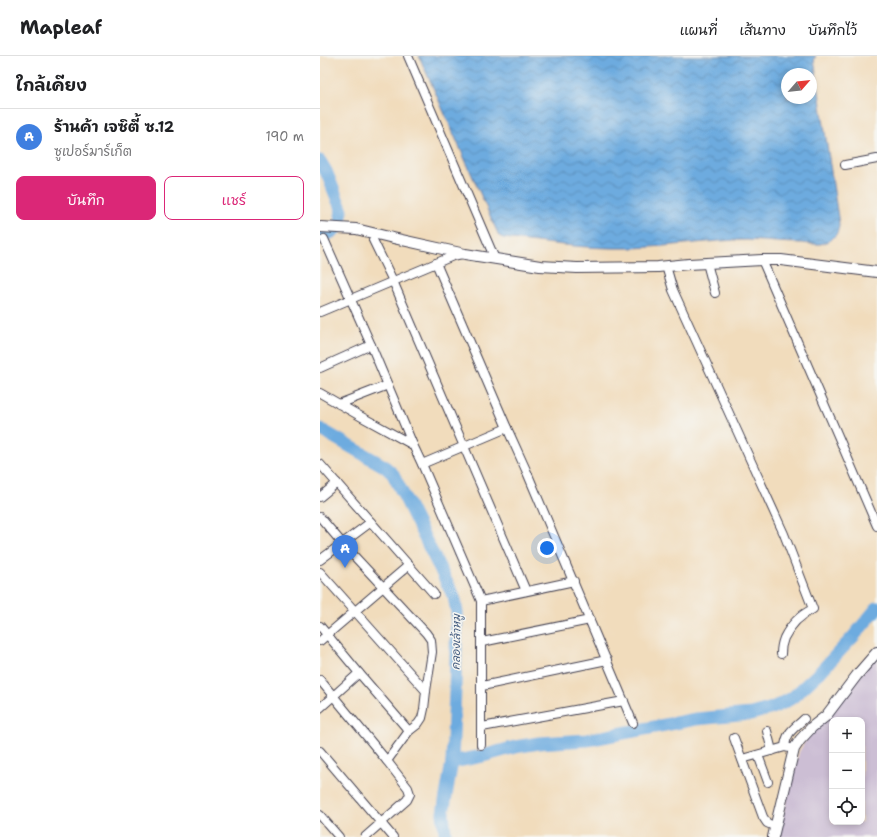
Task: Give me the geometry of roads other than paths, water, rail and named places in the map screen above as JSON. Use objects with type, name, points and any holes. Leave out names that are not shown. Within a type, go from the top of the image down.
[{"type":"street","points":[[408,56],[495,258]]},
{"type":"street","points":[[845,164],[877,159]]},
{"type":"street","points":[[321,227],[356,229],[465,254],[540,266],[578,268],[666,266],[781,260],[877,272]]},
{"type":"street","points":[[324,239],[371,345],[412,445],[422,464],[481,601],[482,745]]},
{"type":"street","points":[[373,240],[393,281],[526,592]]},
{"type":"street","points":[[320,312],[453,256],[465,254]]},
{"type":"street","points":[[762,260],[877,526]]},
{"type":"street","points":[[436,263],[634,722]]},
{"type":"street","points":[[707,263],[715,292]]},
{"type":"street","points":[[666,266],[673,290],[784,534],[813,609],[799,618],[783,639],[780,654]]},
{"type":"street","points":[[320,368],[371,345]]},
{"type":"street","points":[[340,404],[388,385]]},
{"type":"street","points":[[320,393],[412,445]]},
{"type":"street","points":[[422,464],[507,428]]},
{"type":"street","points":[[320,464],[434,594]]},
{"type":"street","points":[[320,497],[337,483]]},
{"type":"street","points":[[320,517],[431,640],[432,652],[422,718],[418,724],[409,731],[387,761]]},
{"type":"street","points":[[320,560],[371,522]]},
{"type":"street","points":[[320,641],[409,565]]},
{"type":"street","points":[[320,572],[426,691]]},
{"type":"street","points":[[481,601],[574,581]]},
{"type":"street","points":[[482,642],[590,620]]},
{"type":"street","points":[[320,626],[409,731]]},
{"type":"street","points":[[742,760],[772,751],[789,748],[800,740],[826,716],[857,675],[877,652]]},
{"type":"street","points":[[482,686],[607,660]]},
{"type":"street","points":[[320,708],[359,673]]},
{"type":"street","points":[[320,680],[387,761],[408,788],[410,794],[407,800],[365,837]]},
{"type":"street","points":[[482,727],[624,701]]},
{"type":"street","points":[[773,837],[789,748],[786,739],[789,733],[804,719]]},
{"type":"street","points":[[767,731],[772,751]]},
{"type":"street","points":[[734,738],[763,817],[767,823],[776,827]]},
{"type":"street","points":[[320,751],[393,837]]},
{"type":"street","points":[[758,755],[768,782]]},
{"type":"street","points":[[320,815],[339,837]]},
{"type":"water","points":[[419,56],[816,56],[814,59],[815,68],[781,68],[781,104],[817,104],[817,79],[839,224],[836,235],[828,242],[816,244],[732,240],[614,248],[582,247],[503,238],[499,236]]},
{"type":"waterway","name":"คลองเล้าหมู","points":[[320,161],[326,171],[342,211],[339,226],[330,233],[320,237]]},
{"type":"waterway","name":"คลองเล้าหมู","points":[[320,429],[384,466],[393,474],[454,597],[457,612],[455,690],[452,762],[443,813],[446,837]]},
{"type":"waterway","points":[[452,762],[483,756],[515,747],[539,743],[587,740],[696,719],[751,714],[769,709],[792,698],[819,673],[853,637],[877,608]]},
{"type":"place","name":"ร้านค้า เจซิตี้ ซ.12","points":[[345,568]]}]
